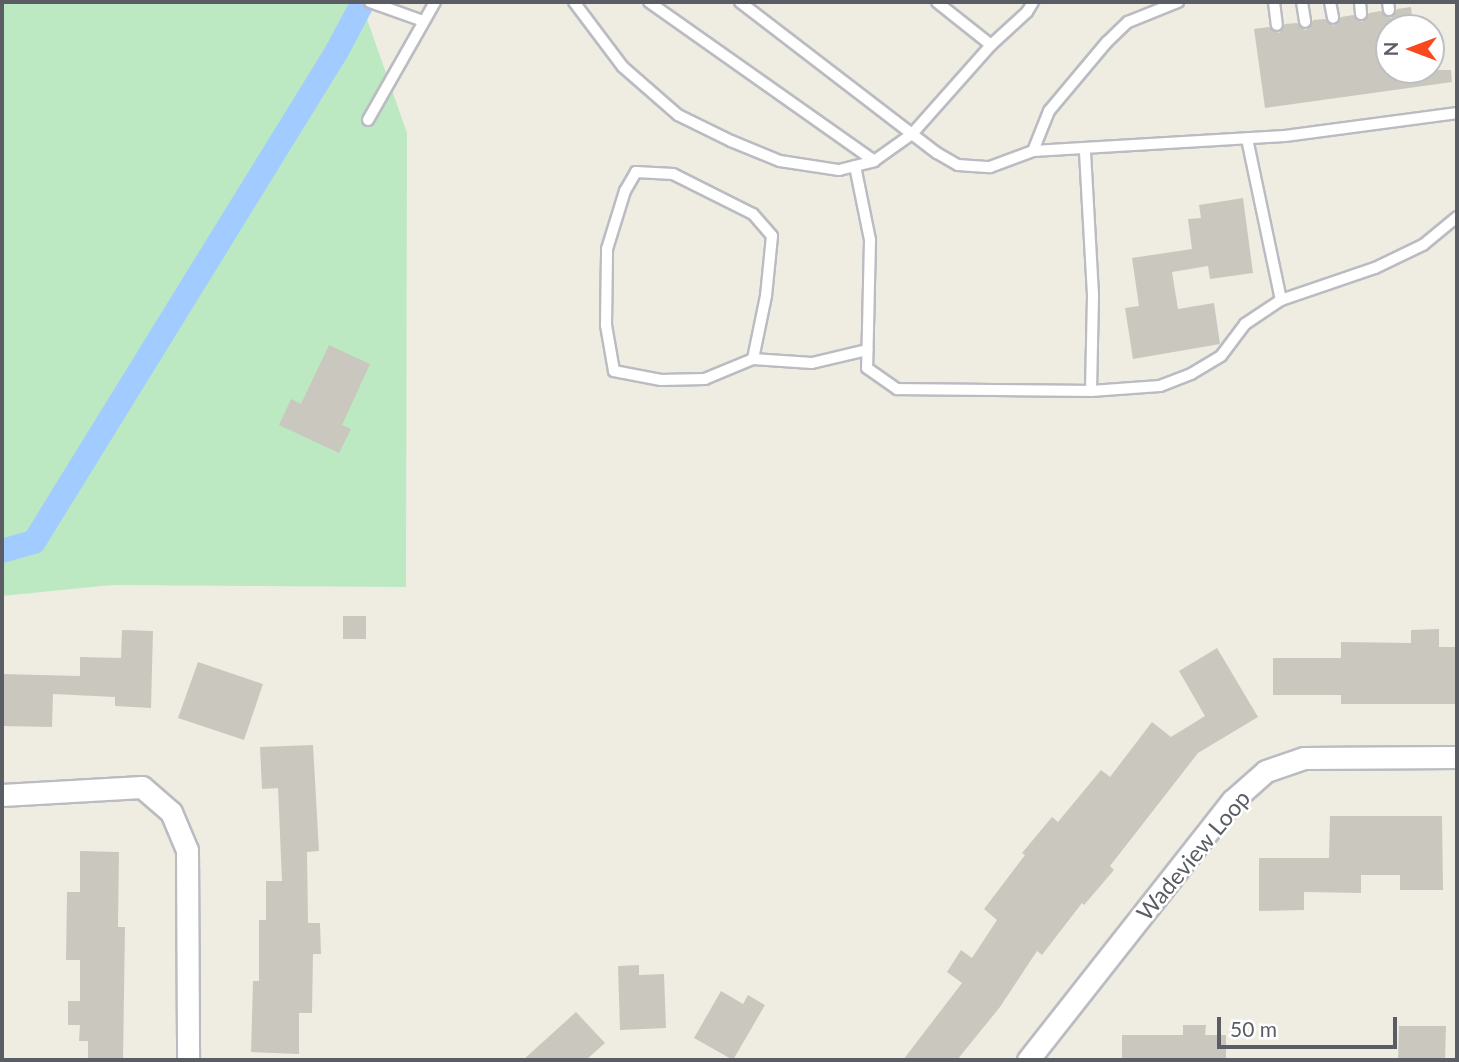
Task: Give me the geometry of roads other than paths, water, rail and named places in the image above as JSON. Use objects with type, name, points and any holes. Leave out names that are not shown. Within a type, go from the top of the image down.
[{"type":"street","name":"Wadeview Loop","points":[[1028,1060],[1232,802],[1266,771],[1304,758],[1457,757]]},
{"type":"street","points":[[2,795],[142,787],[171,812],[187,850],[188,1060]]},
{"type":"lane","points":[[370,2],[423,21]]},
{"type":"lane","points":[[368,120],[435,2]]},
{"type":"lane","points":[[574,2],[623,67],[678,115],[731,141],[780,160],[839,170],[874,160],[912,134],[991,45],[1027,12],[1033,2]]},
{"type":"lane","points":[[649,2],[874,160]]},
{"type":"lane","points":[[740,2],[912,134],[958,165],[990,167],[1033,151],[1247,139],[1457,113]]},
{"type":"lane","points":[[937,2],[991,45]]},
{"type":"lane","points":[[1033,151],[1049,111],[1107,42],[1128,22],[1178,2]]},
{"type":"lane","points":[[1273,2],[1277,26]]},
{"type":"lane","points":[[1302,2],[1305,22]]},
{"type":"lane","points":[[1330,2],[1333,18]]},
{"type":"lane","points":[[1360,2],[1362,14]]},
{"type":"lane","points":[[1247,139],[1281,300]]},
{"type":"lane","points":[[1085,150],[1093,295],[1091,391]]},
{"type":"lane","points":[[855,166],[870,240],[867,368],[897,389],[1091,391],[1160,386],[1191,374],[1221,356],[1245,324],[1281,300],[1375,268],[1423,245],[1457,218]]},
{"type":"lane","points":[[753,359],[766,296],[772,236],[753,214],[673,174],[636,172],[625,191],[607,249],[606,325],[614,371],[660,380],[705,379],[753,359],[812,363],[867,350]]},
{"type":"waterway","points":[[2,551],[34,542],[337,51],[363,2]]}]
